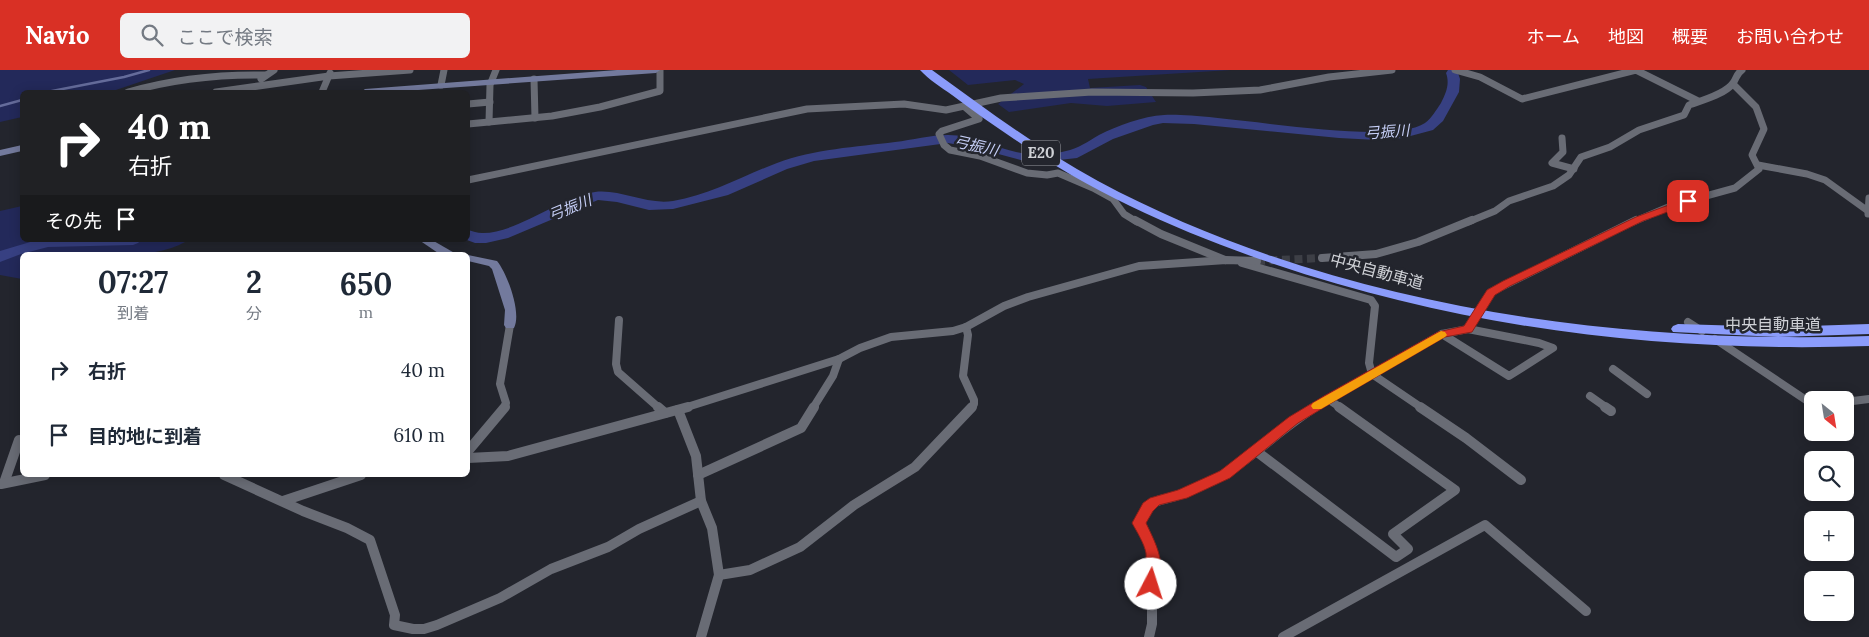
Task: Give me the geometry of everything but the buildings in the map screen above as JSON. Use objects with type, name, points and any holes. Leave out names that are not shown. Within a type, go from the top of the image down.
[{"type":"highway","name":"中央自動車道","points":[[925,70],[1067,169],[1132,198],[1307,262],[1402,288],[1469,302],[1581,320],[1654,327],[1778,332],[1869,330]]},
{"type":"highway","name":"中央自動車道","points":[[938,70],[965,99]]},
{"type":"highway","name":"中央自動車道","points":[[1132,198],[1192,230],[1268,258],[1400,297],[1460,309],[1584,330],[1643,336],[1708,341],[1777,343],[1869,341]]},
{"type":"street","points":[[244,90],[274,70]]},
{"type":"street","points":[[229,90],[330,73],[410,70]]},
{"type":"street","points":[[441,85],[444,70]]},
{"type":"street","points":[[490,122],[490,85],[496,70]]},
{"type":"street","points":[[408,90],[441,85],[656,70]]},
{"type":"street","points":[[470,124],[535,118],[600,107],[660,91],[660,70]]},
{"type":"street","points":[[470,180],[807,109],[904,104],[936,110],[965,99],[1092,92],[1193,93],[1260,90],[1329,77],[1392,70]]},
{"type":"street","points":[[1455,70],[1480,77],[1522,99],[1636,70],[1698,101]]},
{"type":"street","points":[[1322,258],[1376,254],[1418,242],[1495,211],[1509,201],[1553,186],[1563,180],[1574,169],[1581,157],[1610,147],[1639,130],[1684,115],[1689,105],[1716,95],[1733,84],[1742,70]]},
{"type":"street","points":[[323,90],[330,73]]},
{"type":"street","points":[[143,90],[229,74],[266,75]]},
{"type":"street","points":[[534,79],[535,118]]},
{"type":"street","points":[[1470,326],[1491,292],[1639,219],[1673,205],[1735,188],[1759,169],[1752,154],[1764,129],[1762,120],[1756,107],[1733,84]]},
{"type":"street","points":[[965,99],[979,119],[948,128],[939,134],[944,147],[980,156],[1030,175],[1044,176],[1058,173],[1069,179],[1079,181],[1115,200],[1122,213],[1226,260]]},
{"type":"street","points":[[470,104],[490,102]]},
{"type":"street","points":[[1562,138],[1563,152],[1552,162],[1574,169]]},
{"type":"street","points":[[0,153],[20,148]]},
{"type":"street","points":[[1758,165],[1821,178],[1842,190],[1869,214]]},
{"type":"street","points":[[1869,198],[1869,214]]},
{"type":"street","points":[[427,242],[444,252]]},
{"type":"street","points":[[470,258],[492,263],[497,268],[511,310],[500,384],[506,403],[504,408],[470,449]]},
{"type":"street","points":[[470,458],[508,456],[678,410],[839,359],[860,348],[891,337],[940,334],[966,327],[1004,306],[1028,297],[1138,266],[1226,260],[1257,261]]},
{"type":"street","points":[[1237,261],[1252,267],[1370,300],[1375,306],[1369,363],[1372,374],[1466,438],[1521,480]]},
{"type":"street","points":[[619,320],[616,364],[618,372],[665,412]]},
{"type":"street","points":[[1688,322],[1804,399]]},
{"type":"street","points":[[1149,637],[1152,624],[1151,584],[1154,566],[1152,550],[1139,523],[1154,502],[1182,494],[1225,474],[1294,420],[1442,334],[1470,326],[1553,348],[1509,376],[1442,334]]},
{"type":"street","points":[[719,575],[750,570],[800,547],[854,505],[915,468],[974,404],[963,376],[968,336],[966,327]]},
{"type":"street","points":[[698,475],[800,428],[833,376],[839,359]]},
{"type":"street","points":[[1613,369],[1647,394]]},
{"type":"street","points":[[1590,396],[1611,411]]},
{"type":"street","points":[[1854,400],[1869,398]]},
{"type":"street","points":[[1256,451],[1396,557],[1408,549],[1394,534],[1456,490],[1328,399]]},
{"type":"street","points":[[678,410],[696,456],[701,501],[712,528],[719,575],[701,637]]},
{"type":"street","points":[[2,484],[19,440]]},
{"type":"street","points":[[2,484],[35,477]]},
{"type":"street","points":[[229,477],[370,540],[395,615],[394,625],[425,633],[500,598],[551,569],[608,547],[639,528],[701,501]]},
{"type":"street","points":[[283,500],[355,477]]},
{"type":"street","points":[[1283,637],[1485,525],[1586,611]]},
{"type":"shaded area","points":[[0,70],[175,70],[116,90],[20,90],[20,117],[0,122]]},
{"type":"shaded area","points":[[949,70],[1231,70],[1088,79],[1090,88],[1140,85],[1146,87],[1156,102],[1107,106],[1071,103],[1009,112],[998,104],[1024,84],[1015,80],[968,85]]},
{"type":"shaded area","points":[[20,206],[20,242],[185,242],[169,249],[155,252],[20,252],[20,279],[0,275],[0,211]]},
{"type":"waterway","points":[[57,90],[124,77],[149,70]]},
{"type":"waterway","name":"弓振川","points":[[470,235],[475,238],[486,238],[503,235],[581,201],[597,196],[617,198],[649,206],[673,205],[723,192],[782,166],[813,157],[948,139],[978,144],[1032,159],[1072,155],[1108,136],[1150,121],[1163,119],[1194,120],[1339,134],[1377,136],[1403,134],[1428,127],[1438,118],[1453,92],[1454,79],[1452,73],[1454,70]]},
{"type":"waterway","points":[[0,106],[20,101]]},
{"type":"waterway","name":"弓振川","points":[[0,257],[15,250],[56,242]]},
{"type":"tunnel","points":[[1257,261],[1322,258]]},
{"type":"slow traffic","points":[[1317,406],[1441,335]]},
{"type":"route","points":[[1151,584],[1154,566],[1152,550],[1139,523],[1148,507],[1154,502],[1207,484],[1225,474],[1294,420],[1328,399],[1442,334],[1468,329],[1491,292],[1639,219],[1688,201]]}]
